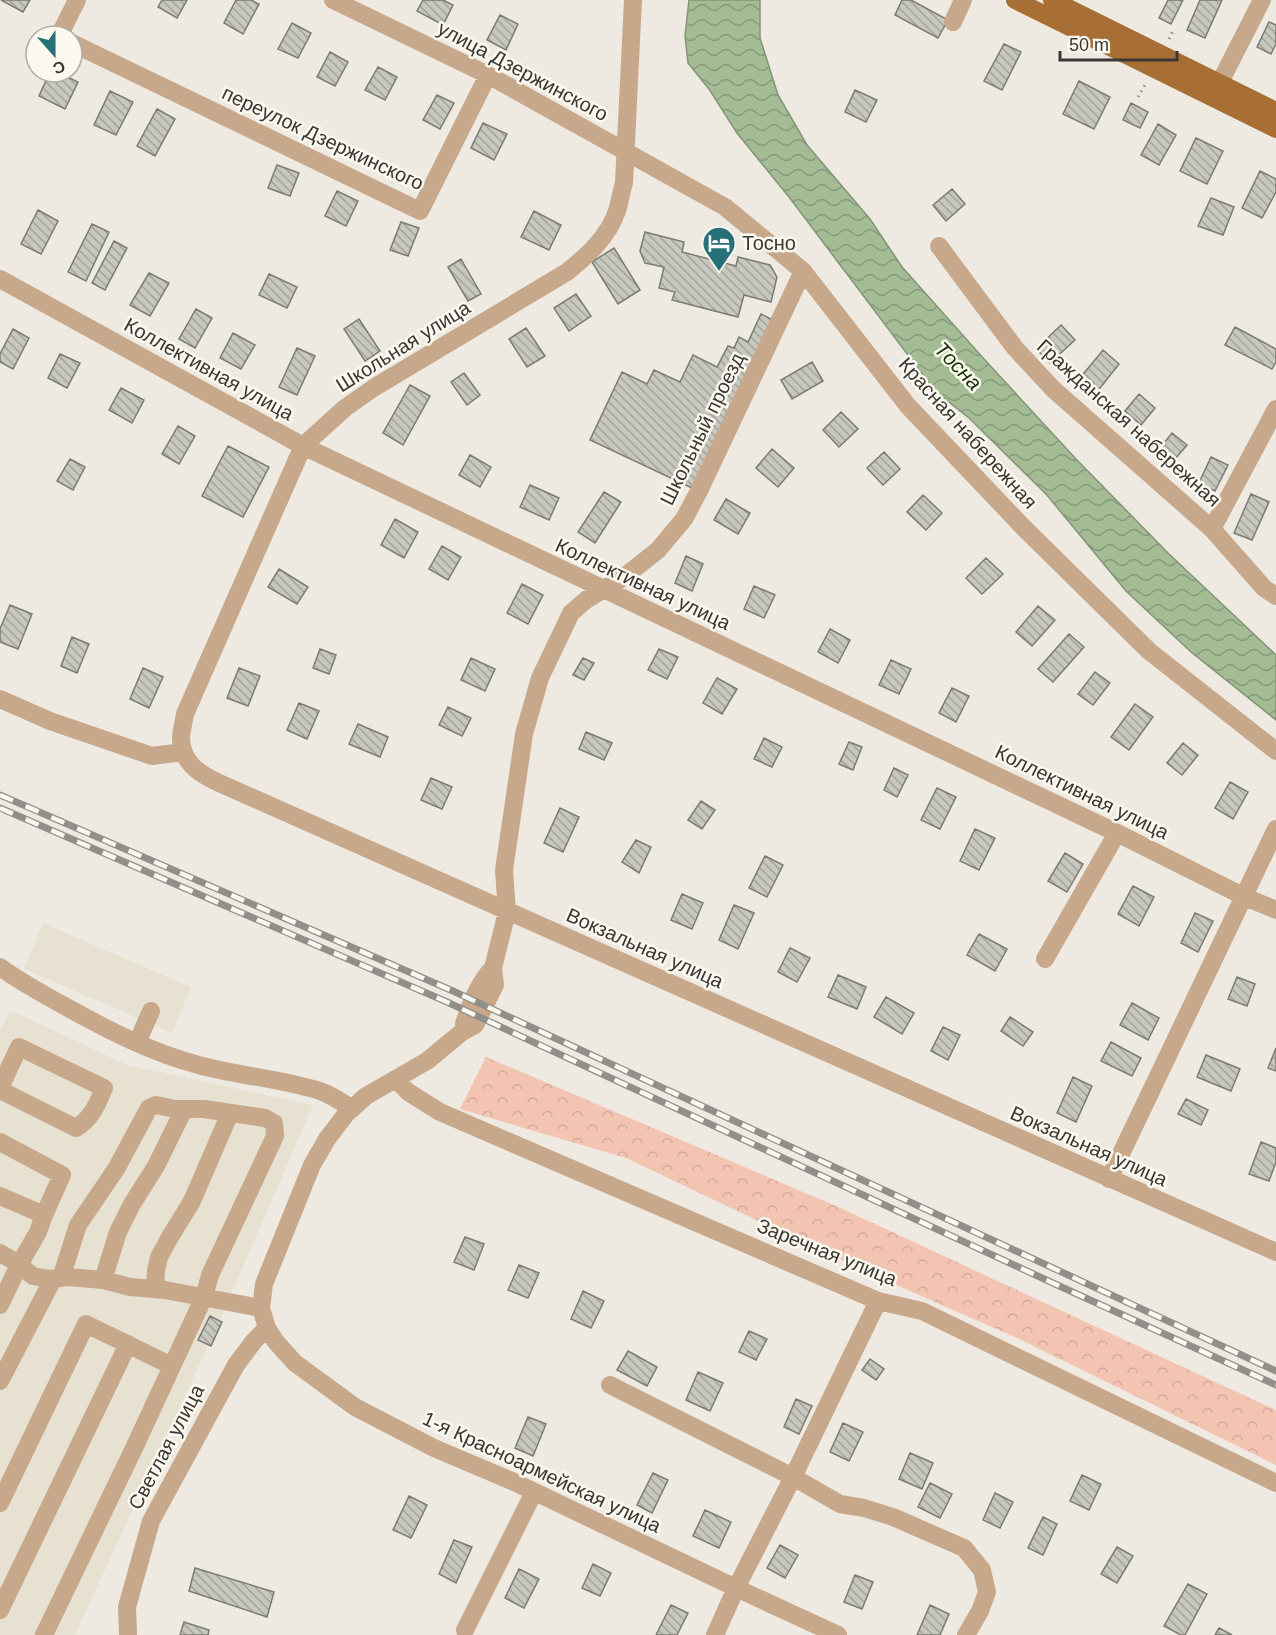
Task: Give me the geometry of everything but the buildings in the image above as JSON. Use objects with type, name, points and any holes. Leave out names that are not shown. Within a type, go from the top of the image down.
[{"type":"main road","points":[[1015,0],[1216,90],[1276,111]]},
{"type":"main road","points":[[1052,0],[1216,90],[1276,129]]},
{"type":"street","points":[[65,24],[77,0]]},
{"type":"street","name":"улица Дзержинского","points":[[333,0],[488,75],[626,152]]},
{"type":"street","name":"Школьная улица","points":[[183,752],[181,738],[185,714],[303,446],[345,408],[375,387],[567,272],[591,252],[606,233],[616,212],[624,183],[633,0]]},
{"type":"street","points":[[953,22],[963,0]]},
{"type":"street","points":[[1216,90],[1262,0]]},
{"type":"street","name":"переулок Дзержинского","points":[[84,50],[420,211],[488,75]]},
{"type":"street","name":"Красная набережная","points":[[626,152],[725,207],[803,271],[908,406],[1024,528],[1149,651],[1276,751]]},
{"type":"street","name":"Гражданская набережная","points":[[939,246],[1015,348],[1053,389],[1212,529],[1264,588],[1276,596]]},
{"type":"street","name":"Школьный проезд","points":[[396,1079],[427,1061],[462,1032],[483,978],[493,968],[507,912],[504,870],[524,734],[540,678],[571,613],[586,600],[624,577],[658,550],[684,519],[803,271]]},
{"type":"street","name":"Коллективная улица","points":[[0,279],[303,446],[1276,910]]},
{"type":"street","points":[[1212,529],[1276,409]]},
{"type":"street","points":[[0,699],[50,721],[152,756],[183,752]]},
{"type":"street","name":"Вокзальная улица","points":[[183,752],[191,766],[202,775],[1276,1252]]},
{"type":"street","points":[[1109,1179],[1276,829]]},
{"type":"street","points":[[1045,959],[1117,833]]},
{"type":"street","points":[[0,967],[110,1031],[137,1043],[195,1064],[303,1086],[322,1092],[352,1109]]},
{"type":"street","points":[[137,1043],[151,1011]]},
{"type":"street","points":[[19,1047],[104,1088],[95,1110],[86,1122],[76,1128],[0,1089],[19,1047]]},
{"type":"street","points":[[0,1253],[33,1276],[104,1280],[130,1287],[155,1289],[261,1308],[264,1284],[312,1165],[327,1138],[366,1096],[396,1079]]},
{"type":"street","name":"Заречная улица","points":[[396,1079],[408,1092],[440,1112],[878,1301],[922,1311],[1276,1483]]},
{"type":"street","points":[[0,1381],[57,1278],[78,1225],[116,1169],[149,1108],[156,1105],[204,1109],[265,1118],[274,1123],[275,1136],[210,1275],[204,1297],[44,1635]]},
{"type":"street","points":[[104,1280],[118,1232],[132,1204],[156,1166],[184,1109]]},
{"type":"street","points":[[155,1289],[159,1257],[192,1201],[230,1113]]},
{"type":"street","points":[[0,1142],[62,1175],[38,1233],[19,1265],[0,1305]]},
{"type":"street","points":[[0,1196],[44,1215]]},
{"type":"street","points":[[715,1635],[878,1301]]},
{"type":"street","name":"1-я Красноармейская улица","points":[[261,1308],[267,1328],[295,1363],[355,1407],[434,1448],[534,1492],[838,1635]]},
{"type":"street","points":[[0,1503],[86,1324],[172,1366]]},
{"type":"street","name":"Светлая улица","points":[[128,1635],[127,1606],[151,1521],[236,1365],[267,1328]]},
{"type":"street","points":[[0,1610],[128,1344]]},
{"type":"street","points":[[610,1385],[793,1477],[840,1504],[864,1508],[893,1517],[964,1548],[982,1570],[987,1592],[980,1611],[966,1635]]},
{"type":"street","points":[[465,1630],[534,1492]]},
{"type":"path","points":[[1138,97],[1147,80]]},
{"type":"shaded area","points":[[43,923],[191,987],[172,1033],[24,969]]},
{"type":"shaded area","points":[[10,1010],[127,1065],[313,1105],[222,1315],[75,1635],[0,1635],[0,1031]]},
{"type":"green space","points":[[486,1057],[836,1206],[1276,1410],[1276,1465],[1019,1339],[853,1266],[626,1158],[460,1109]]},
{"type":"water","name":"Тосна","points":[[689,0],[760,0],[760,38],[778,95],[807,145],[870,219],[902,267],[984,359],[1076,459],[1168,553],[1276,655],[1276,720],[1191,652],[1126,591],[1046,494],[969,418],[935,391],[789,197],[737,133],[709,89],[688,63],[685,36]]},
{"type":"railway","points":[[0,795],[453,991],[1276,1371]]},
{"type":"railway","points":[[0,808],[447,1002],[1276,1385]]},
{"type":"place","name":"Тосно","points":[[719,272]]}]
